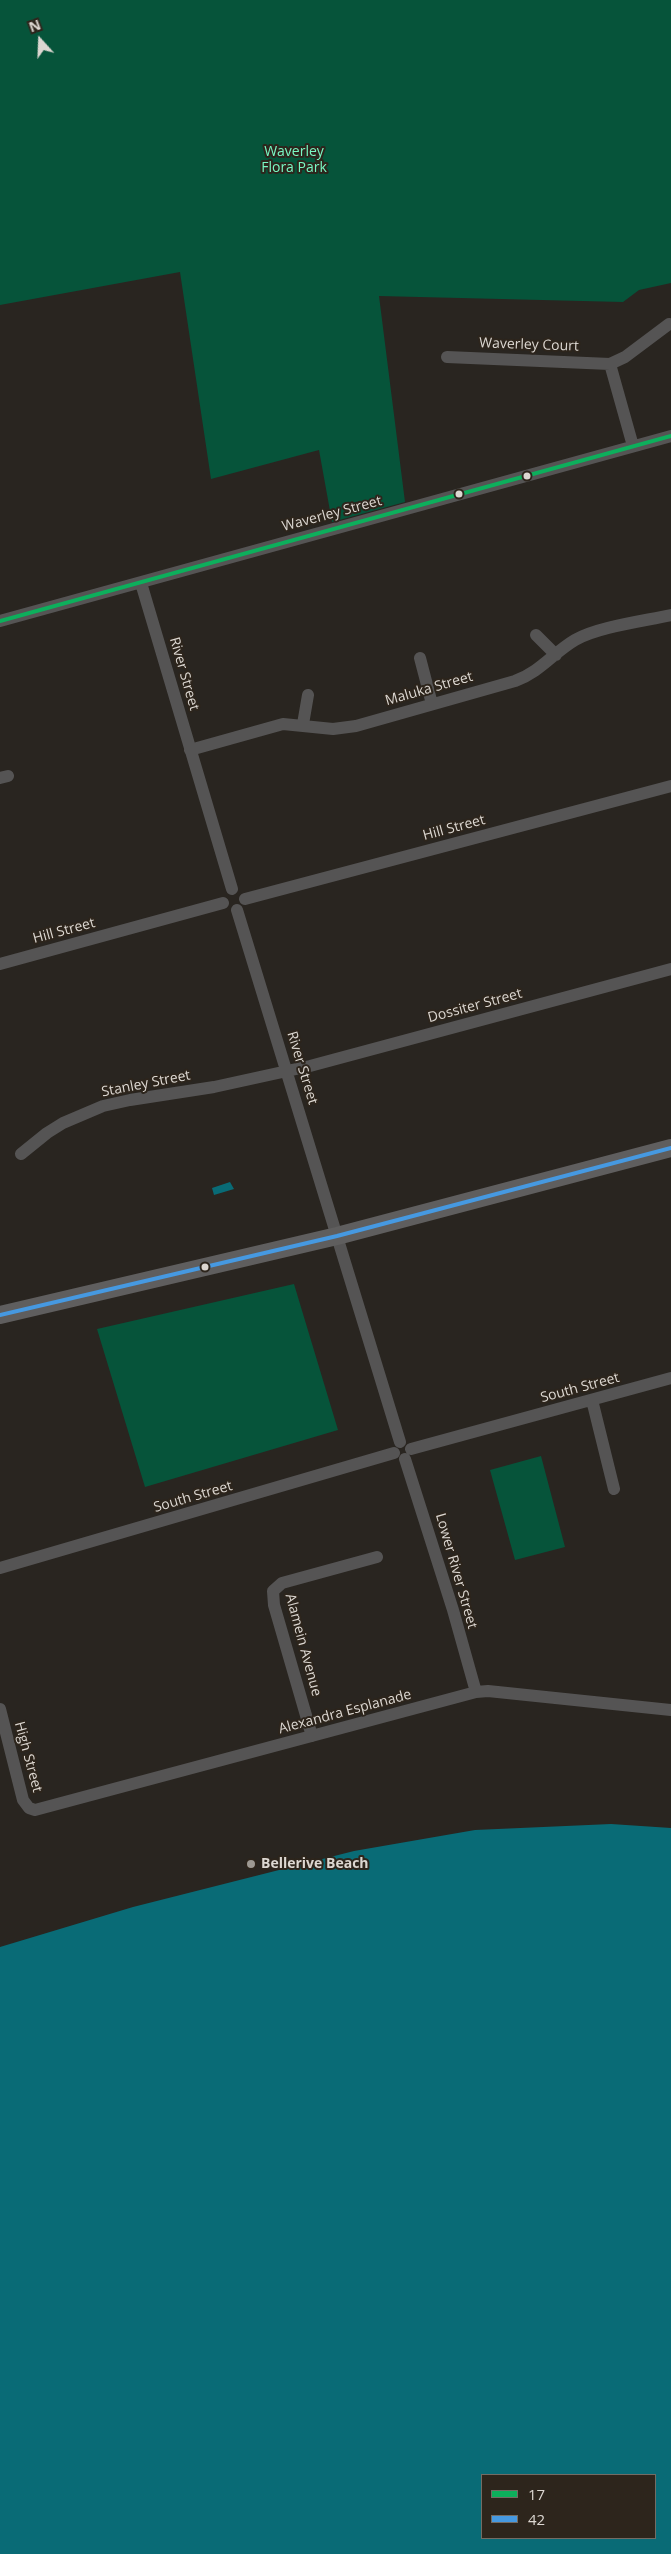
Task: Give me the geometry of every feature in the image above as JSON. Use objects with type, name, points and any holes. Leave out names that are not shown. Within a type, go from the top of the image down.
[{"type":"main road","points":[[0,1315],[337,1236],[671,1148]]},
{"type":"street","name":"Waverley Court","points":[[447,357],[610,364],[625,358],[669,324]]},
{"type":"street","points":[[610,364],[633,446]]},
{"type":"street","name":"Waverley Street","points":[[0,621],[671,436]]},
{"type":"street","name":"River Street","points":[[141,583],[232,889]]},
{"type":"street","name":"Maluka Street","points":[[190,750],[275,725],[303,724],[343,729],[527,677],[575,640],[589,634],[671,615]]},
{"type":"street","points":[[536,635],[556,655]]},
{"type":"street","points":[[420,658],[432,704]]},
{"type":"street","points":[[303,724],[308,695]]},
{"type":"street","name":"Hill Street","points":[[241,905],[671,786]]},
{"type":"street","points":[[232,889],[241,891],[241,905],[230,910],[223,903],[225,892],[232,889]]},
{"type":"street","name":"Hill Street","points":[[0,964],[223,903]]},
{"type":"street","name":"River Street","points":[[241,905],[337,1236]]},
{"type":"street","name":"Dossiter Street","points":[[288,1071],[671,969]]},
{"type":"street","name":"Stanley Street","points":[[21,1154],[47,1132],[62,1123],[103,1106],[214,1087],[288,1071]]},
{"type":"street","name":"Lower River Street","points":[[337,1236],[402,1451],[453,1610],[476,1692]]},
{"type":"street","name":"South Street","points":[[0,1568],[402,1451],[671,1378]]},
{"type":"street","points":[[592,1400],[614,1489]]},
{"type":"street","name":"Alamein Avenue","points":[[312,1736],[274,1605],[273,1591],[282,1584],[377,1557]]},
{"type":"street","name":"Alexandra Esplanade","points":[[31,1810],[476,1692],[488,1691],[671,1710]]},
{"type":"street","name":"High Street","points":[[0,1709],[2,1727],[23,1800],[31,1810]]},
{"type":"green space","name":"Waverley Flora Park","points":[[0,0],[671,0],[671,283],[639,290],[623,302],[379,296],[405,502],[332,522],[319,450],[211,479],[180,272],[0,305]]},
{"type":"green space","points":[[294,1284],[338,1430],[145,1487],[97,1329]]},
{"type":"green space","points":[[541,1456],[565,1547],[515,1560],[490,1470]]},
{"type":"water","points":[[230,1182],[234,1189],[214,1195],[212,1188]]},
{"type":"water","points":[[611,1824],[671,1828],[671,2554],[0,2554],[0,1947],[133,1907],[354,1851],[475,1830]]},
{"type":"transit line","name":"17","points":[[0,621],[671,436]]},
{"type":"transit line","name":"42","points":[[0,1315],[337,1236],[671,1148]]},
{"type":"place","name":"Bellerive Beach","points":[[251,1864]]}]
